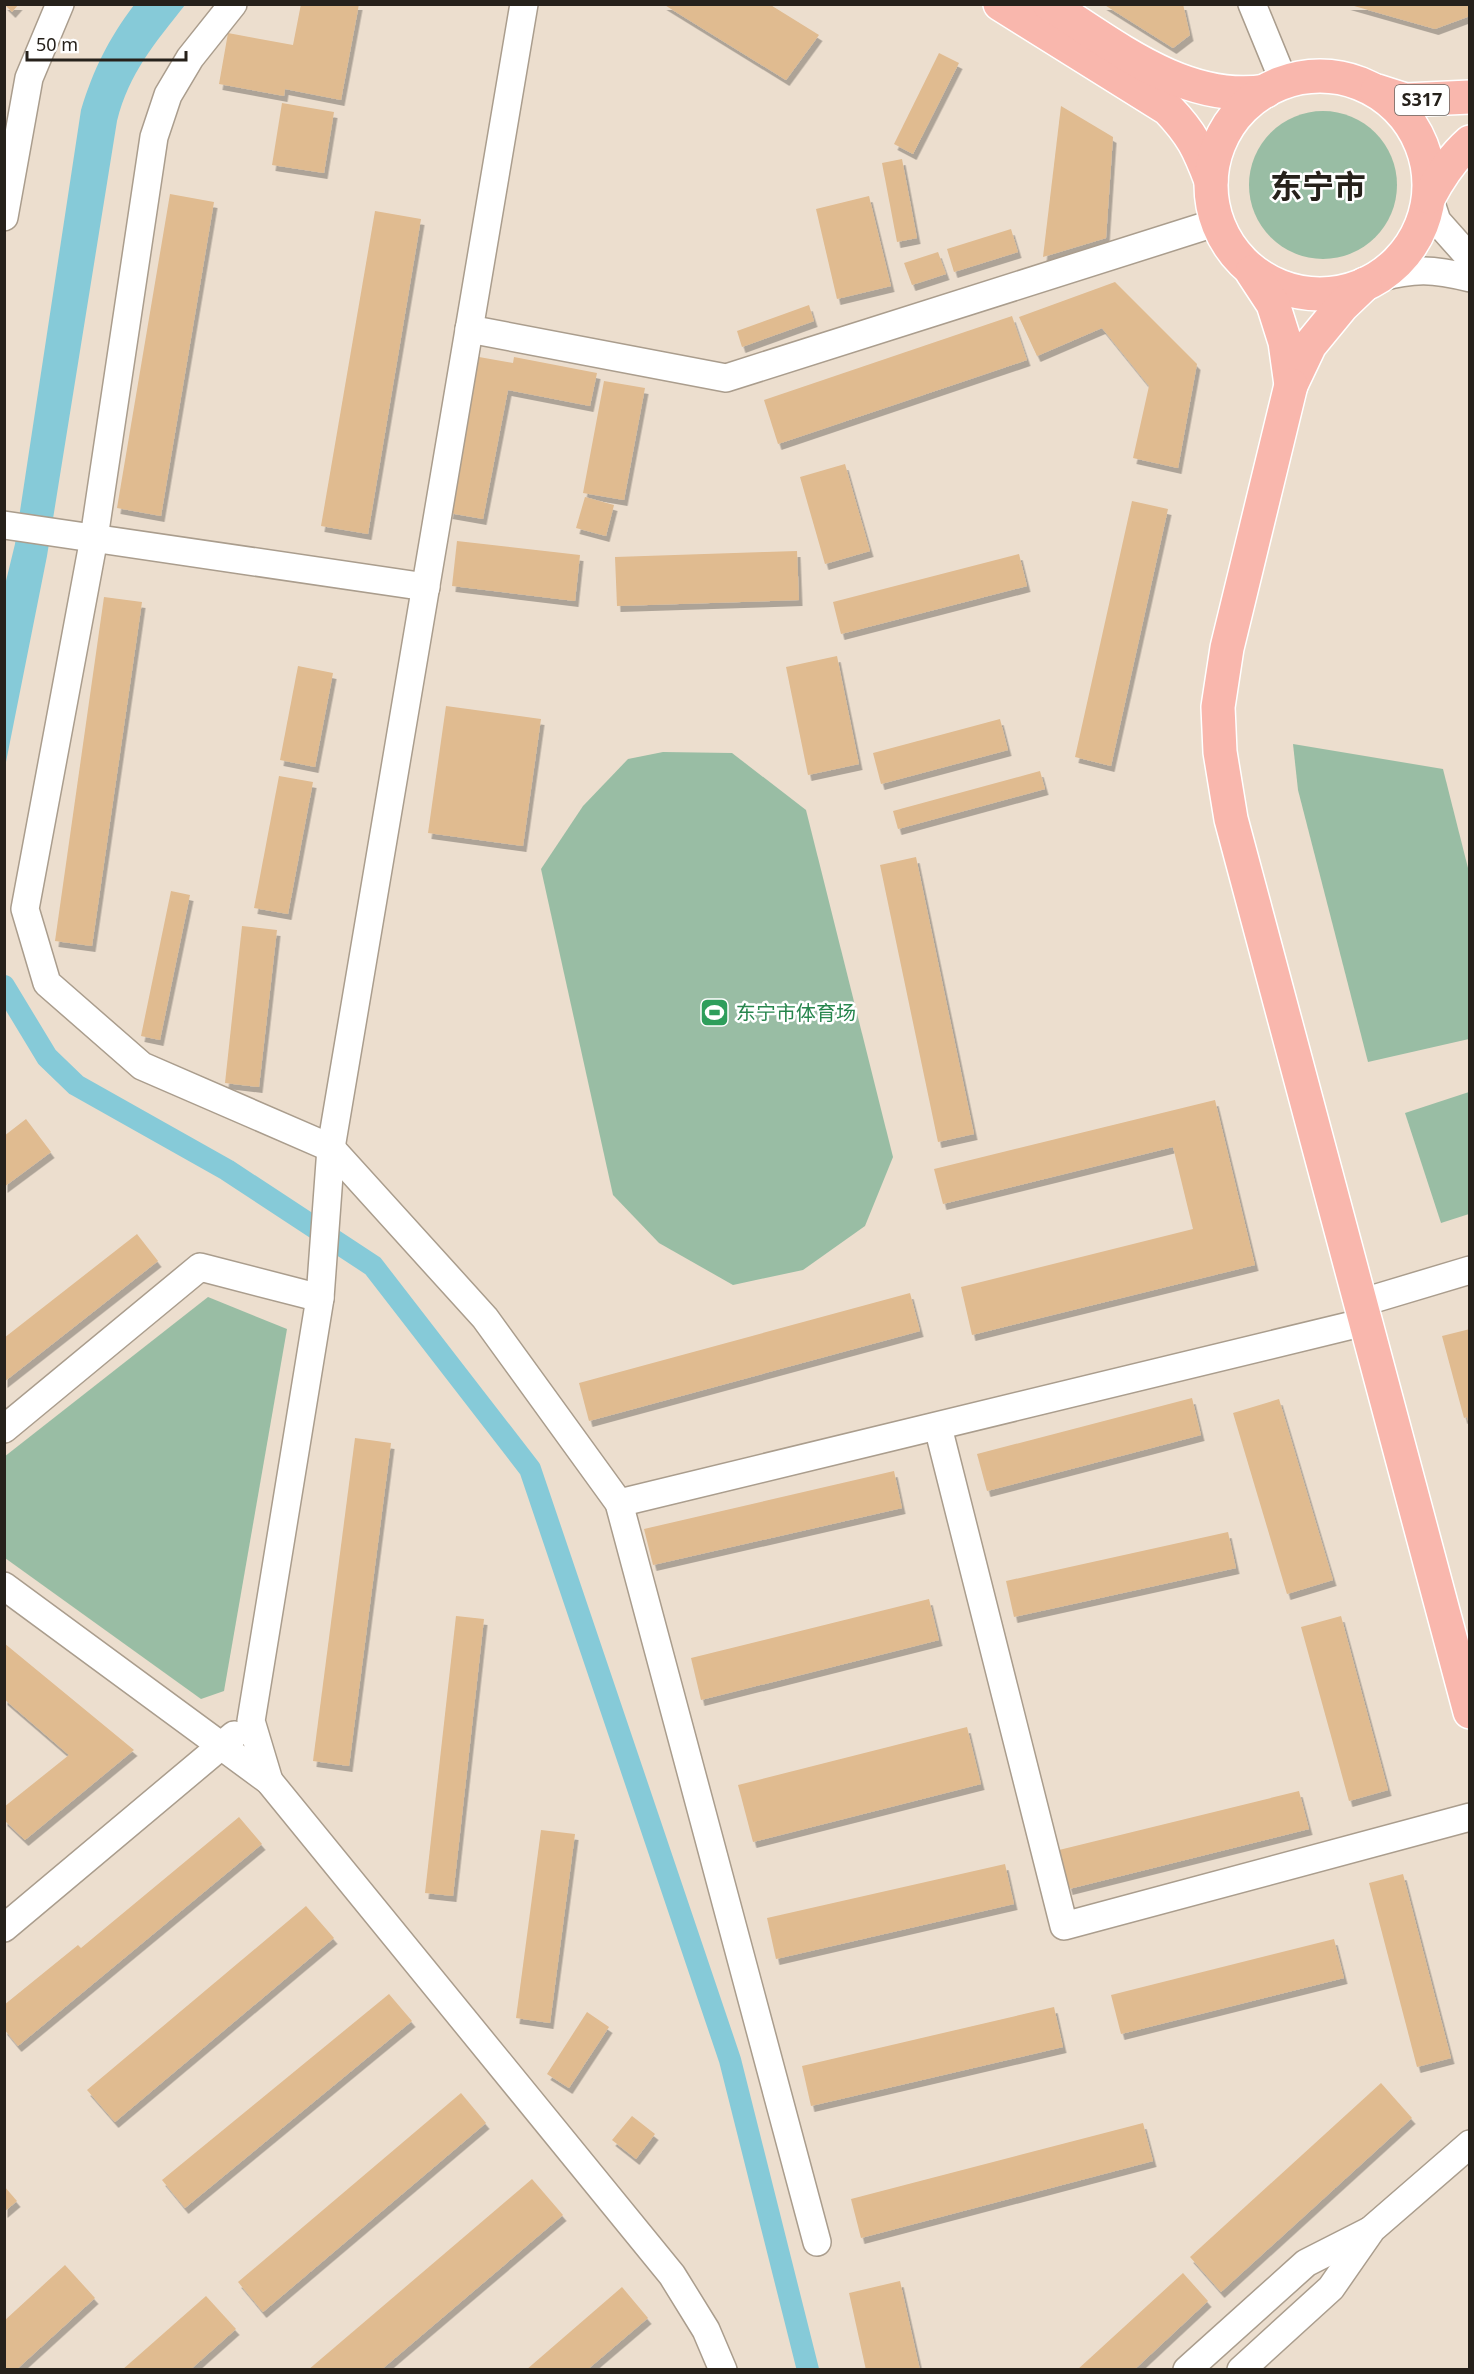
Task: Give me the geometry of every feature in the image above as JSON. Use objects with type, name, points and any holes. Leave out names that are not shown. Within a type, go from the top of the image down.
[{"type":"highway","points":[[1000,4],[1168,109],[1187,129],[1211,181],[1215,215],[1228,245],[1251,270],[1273,304],[1286,342],[1291,385]]},
{"type":"highway","points":[[1049,4],[1172,78],[1219,93],[1246,94],[1315,76],[1346,79],[1376,91],[1400,110],[1418,136],[1428,165],[1429,197]]},
{"type":"highway","points":[[1211,181],[1217,148],[1234,119],[1256,97],[1275,87]]},
{"type":"highway","name":"S317","points":[[1376,91],[1405,100],[1470,97]]},
{"type":"highway","points":[[1470,142],[1456,154],[1441,175],[1429,197],[1421,227],[1403,256],[1342,306],[1310,345],[1291,385],[1227,648],[1218,707],[1220,752],[1231,819],[1470,1712]]},
{"type":"highway","points":[[1251,270],[1280,287],[1313,295],[1347,291],[1371,281]]},
{"type":"street","points":[[4,217],[29,78],[60,4]]},
{"type":"street","points":[[233,4],[190,58],[168,96],[154,137],[94,538],[26,909],[47,983],[142,1066],[331,1148],[485,1318],[619,1503],[816,2242]]},
{"type":"street","points":[[269,1781],[251,1721],[320,1292],[331,1148],[524,4]]},
{"type":"street","points":[[1252,4],[1275,87]]},
{"type":"street","points":[[1429,197],[1437,221],[1470,258]]},
{"type":"street","points":[[469,328],[726,378],[1218,222]]},
{"type":"street","points":[[1371,281],[1406,271],[1442,271],[1470,278]]},
{"type":"street","points":[[5,525],[426,587]]},
{"type":"street","points":[[4,1429],[200,1267],[320,1292]]},
{"type":"street","points":[[619,1503],[938,1427],[1363,1313],[1470,1270]]},
{"type":"street","points":[[938,1427],[1064,1926],[1470,1817]]},
{"type":"street","points":[[4,1586],[269,1781],[672,2275],[706,2330],[723,2370]]},
{"type":"street","points":[[4,1928],[251,1721]]},
{"type":"street","points":[[1187,2370],[1306,2263],[1372,2229],[1470,2144]]},
{"type":"street","points":[[1241,2370],[1331,2288],[1372,2229]]},
{"type":"green space","points":[[1323,111],[1351,117],[1375,133],[1391,157],[1397,185],[1391,213],[1375,237],[1351,253],[1323,259],[1295,253],[1271,237],[1255,213],[1249,185],[1255,157],[1271,133],[1295,117]]},
{"type":"green space","points":[[1293,744],[1443,769],[1469,872],[1469,1039],[1368,1062],[1298,790]]},
{"type":"green space","name":"东宁市体育场","points":[[663,752],[732,753],[806,810],[893,1157],[865,1226],[803,1270],[733,1285],[659,1243],[613,1195],[541,869],[583,806],[628,759]]},
{"type":"green space","points":[[1469,1092],[1469,1214],[1441,1223],[1405,1113]]},
{"type":"green space","points":[[208,1297],[287,1329],[224,1691],[201,1699],[5,1558],[4,1457]]},
{"type":"water","points":[[134,5],[185,5],[144,59],[128,88],[117,121],[47,556],[5,767],[5,585],[15,544],[81,110],[103,55]]},
{"type":"building","points":[[4,4],[19,4],[12,12]]},
{"type":"building","points":[[301,4],[359,4],[341,100],[285,89],[284,96],[219,84],[228,33],[293,45]]},
{"type":"building","points":[[663,4],[769,4],[819,35],[786,80]]},
{"type":"building","points":[[1103,4],[1183,4],[1190,35],[1173,48]]},
{"type":"building","points":[[1347,4],[1470,4],[1470,16],[1435,29]]},
{"type":"building","points":[[939,53],[959,63],[913,154],[894,144]]},
{"type":"building","points":[[282,103],[334,112],[324,173],[272,165]]},
{"type":"building","points":[[1061,106],[1113,137],[1106,238],[1043,257]]},
{"type":"building","points":[[902,159],[917,238],[897,242],[882,163]]},
{"type":"building","points":[[170,194],[214,202],[161,516],[117,508]]},
{"type":"building","points":[[869,196],[891,286],[837,299],[816,209]]},
{"type":"building","points":[[375,211],[421,219],[368,534],[321,526]]},
{"type":"building","points":[[1011,229],[1018,252],[954,272],[947,249]]},
{"type":"building","points":[[938,252],[946,274],[912,285],[904,263]]},
{"type":"building","points":[[1115,282],[1197,364],[1178,468],[1133,458],[1149,386],[1102,328],[1037,356],[1019,317]]},
{"type":"building","points":[[809,305],[814,321],[742,347],[737,331]]},
{"type":"building","points":[[1012,316],[1027,360],[778,444],[764,400]]},
{"type":"building","points":[[479,357],[513,363],[514,357],[597,373],[590,406],[508,390],[483,519],[449,513]]},
{"type":"building","points":[[604,381],[645,388],[624,500],[583,493]]},
{"type":"building","points":[[845,464],[870,551],[825,564],[800,477]]},
{"type":"building","points":[[585,497],[614,505],[606,536],[576,528]]},
{"type":"building","points":[[1132,501],[1168,509],[1111,766],[1075,757]]},
{"type":"building","points":[[457,541],[580,555],[575,601],[452,586]]},
{"type":"building","points":[[797,551],[799,600],[617,606],[615,557]]},
{"type":"building","points":[[1019,554],[1027,586],[841,634],[833,602]]},
{"type":"building","points":[[104,597],[142,602],[92,946],[55,941]]},
{"type":"building","points":[[837,656],[859,764],[808,775],[786,667]]},
{"type":"building","points":[[298,666],[333,673],[315,767],[280,760]]},
{"type":"building","points":[[446,706],[541,719],[523,846],[428,833]]},
{"type":"building","points":[[1000,719],[1008,750],[881,784],[873,753]]},
{"type":"building","points":[[1040,771],[1045,789],[898,829],[893,811]]},
{"type":"building","points":[[279,776],[313,782],[288,914],[254,908]]},
{"type":"building","points":[[916,857],[974,1134],[938,1142],[880,865]]},
{"type":"building","points":[[171,891],[190,895],[160,1040],[141,1036]]},
{"type":"building","points":[[242,926],[277,930],[259,1087],[225,1083]]},
{"type":"building","points":[[1215,1100],[1255,1265],[972,1335],[961,1287],[1193,1229],[1173,1147],[943,1204],[934,1169]]},
{"type":"building","points":[[26,1119],[51,1152],[4,1187],[4,1136]]},
{"type":"building","points":[[137,1234],[158,1261],[4,1382],[4,1338]]},
{"type":"building","points":[[910,1293],[920,1331],[589,1421],[579,1383]]},
{"type":"building","points":[[1470,1329],[1469,1424],[1467,1417],[1464,1418],[1442,1336]]},
{"type":"building","points":[[1192,1398],[1201,1435],[987,1491],[977,1454]]},
{"type":"building","points":[[1279,1399],[1333,1580],[1287,1594],[1233,1413]]},
{"type":"building","points":[[355,1438],[391,1443],[349,1766],[313,1761]]},
{"type":"building","points":[[894,1471],[902,1508],[653,1565],[644,1529]]},
{"type":"building","points":[[1228,1532],[1236,1568],[1014,1617],[1006,1581]]},
{"type":"building","points":[[929,1599],[939,1640],[701,1700],[691,1658]]},
{"type":"building","points":[[456,1616],[484,1619],[453,1896],[425,1893]]},
{"type":"building","points":[[1341,1616],[1388,1790],[1349,1801],[1301,1627]]},
{"type":"building","points":[[4,1643],[134,1750],[25,1840],[4,1820],[4,1807],[69,1755],[4,1699]]},
{"type":"building","points":[[967,1727],[981,1784],[753,1842],[738,1785]]},
{"type":"building","points":[[1299,1791],[1309,1829],[1069,1889],[1059,1850]]},
{"type":"building","points":[[239,1817],[262,1844],[18,2046],[4,2029],[4,2005],[78,1945],[81,1948]]},
{"type":"building","points":[[541,1830],[575,1834],[550,2023],[516,2018]]},
{"type":"building","points":[[1005,1864],[1014,1904],[776,1959],[767,1918]]},
{"type":"building","points":[[1403,1874],[1451,2058],[1417,2067],[1369,1883]]},
{"type":"building","points":[[306,1906],[334,1938],[115,2122],[87,2090]]},
{"type":"building","points":[[1334,1939],[1344,1978],[1121,2034],[1111,1995]]},
{"type":"building","points":[[389,1994],[412,2021],[185,2208],[162,2180]]},
{"type":"building","points":[[1054,2007],[1063,2047],[811,2106],[802,2066]]},
{"type":"building","points":[[587,2012],[609,2027],[569,2088],[547,2074]]},
{"type":"building","points":[[1381,2083],[1412,2118],[1221,2292],[1190,2257]]},
{"type":"building","points":[[461,2093],[486,2123],[263,2312],[238,2282]]},
{"type":"building","points":[[632,2116],[655,2134],[636,2159],[612,2140]]},
{"type":"building","points":[[1143,2123],[1153,2161],[861,2238],[851,2199]]},
{"type":"building","points":[[532,2179],[563,2215],[381,2370],[308,2370]]},
{"type":"building","points":[[4,2186],[17,2201],[4,2212]]},
{"type":"building","points":[[65,2265],[95,2298],[16,2370],[4,2370],[4,2321]]},
{"type":"building","points":[[1183,2273],[1208,2301],[1134,2370],[1077,2370]]},
{"type":"building","points":[[900,2281],[920,2370],[866,2370],[849,2293]]},
{"type":"building","points":[[622,2287],[648,2318],[587,2370],[526,2370]]},
{"type":"building","points":[[206,2296],[236,2329],[190,2370],[122,2370]]},
{"type":"waterway","points":[[4,986],[47,1057],[76,1085],[227,1170],[373,1266],[530,1469],[730,2060],[808,2370]]},
{"type":"place","name":"东宁市体育场","points":[[715,1013]]},
{"type":"district","name":"东宁市","points":[[1318,187]]}]
